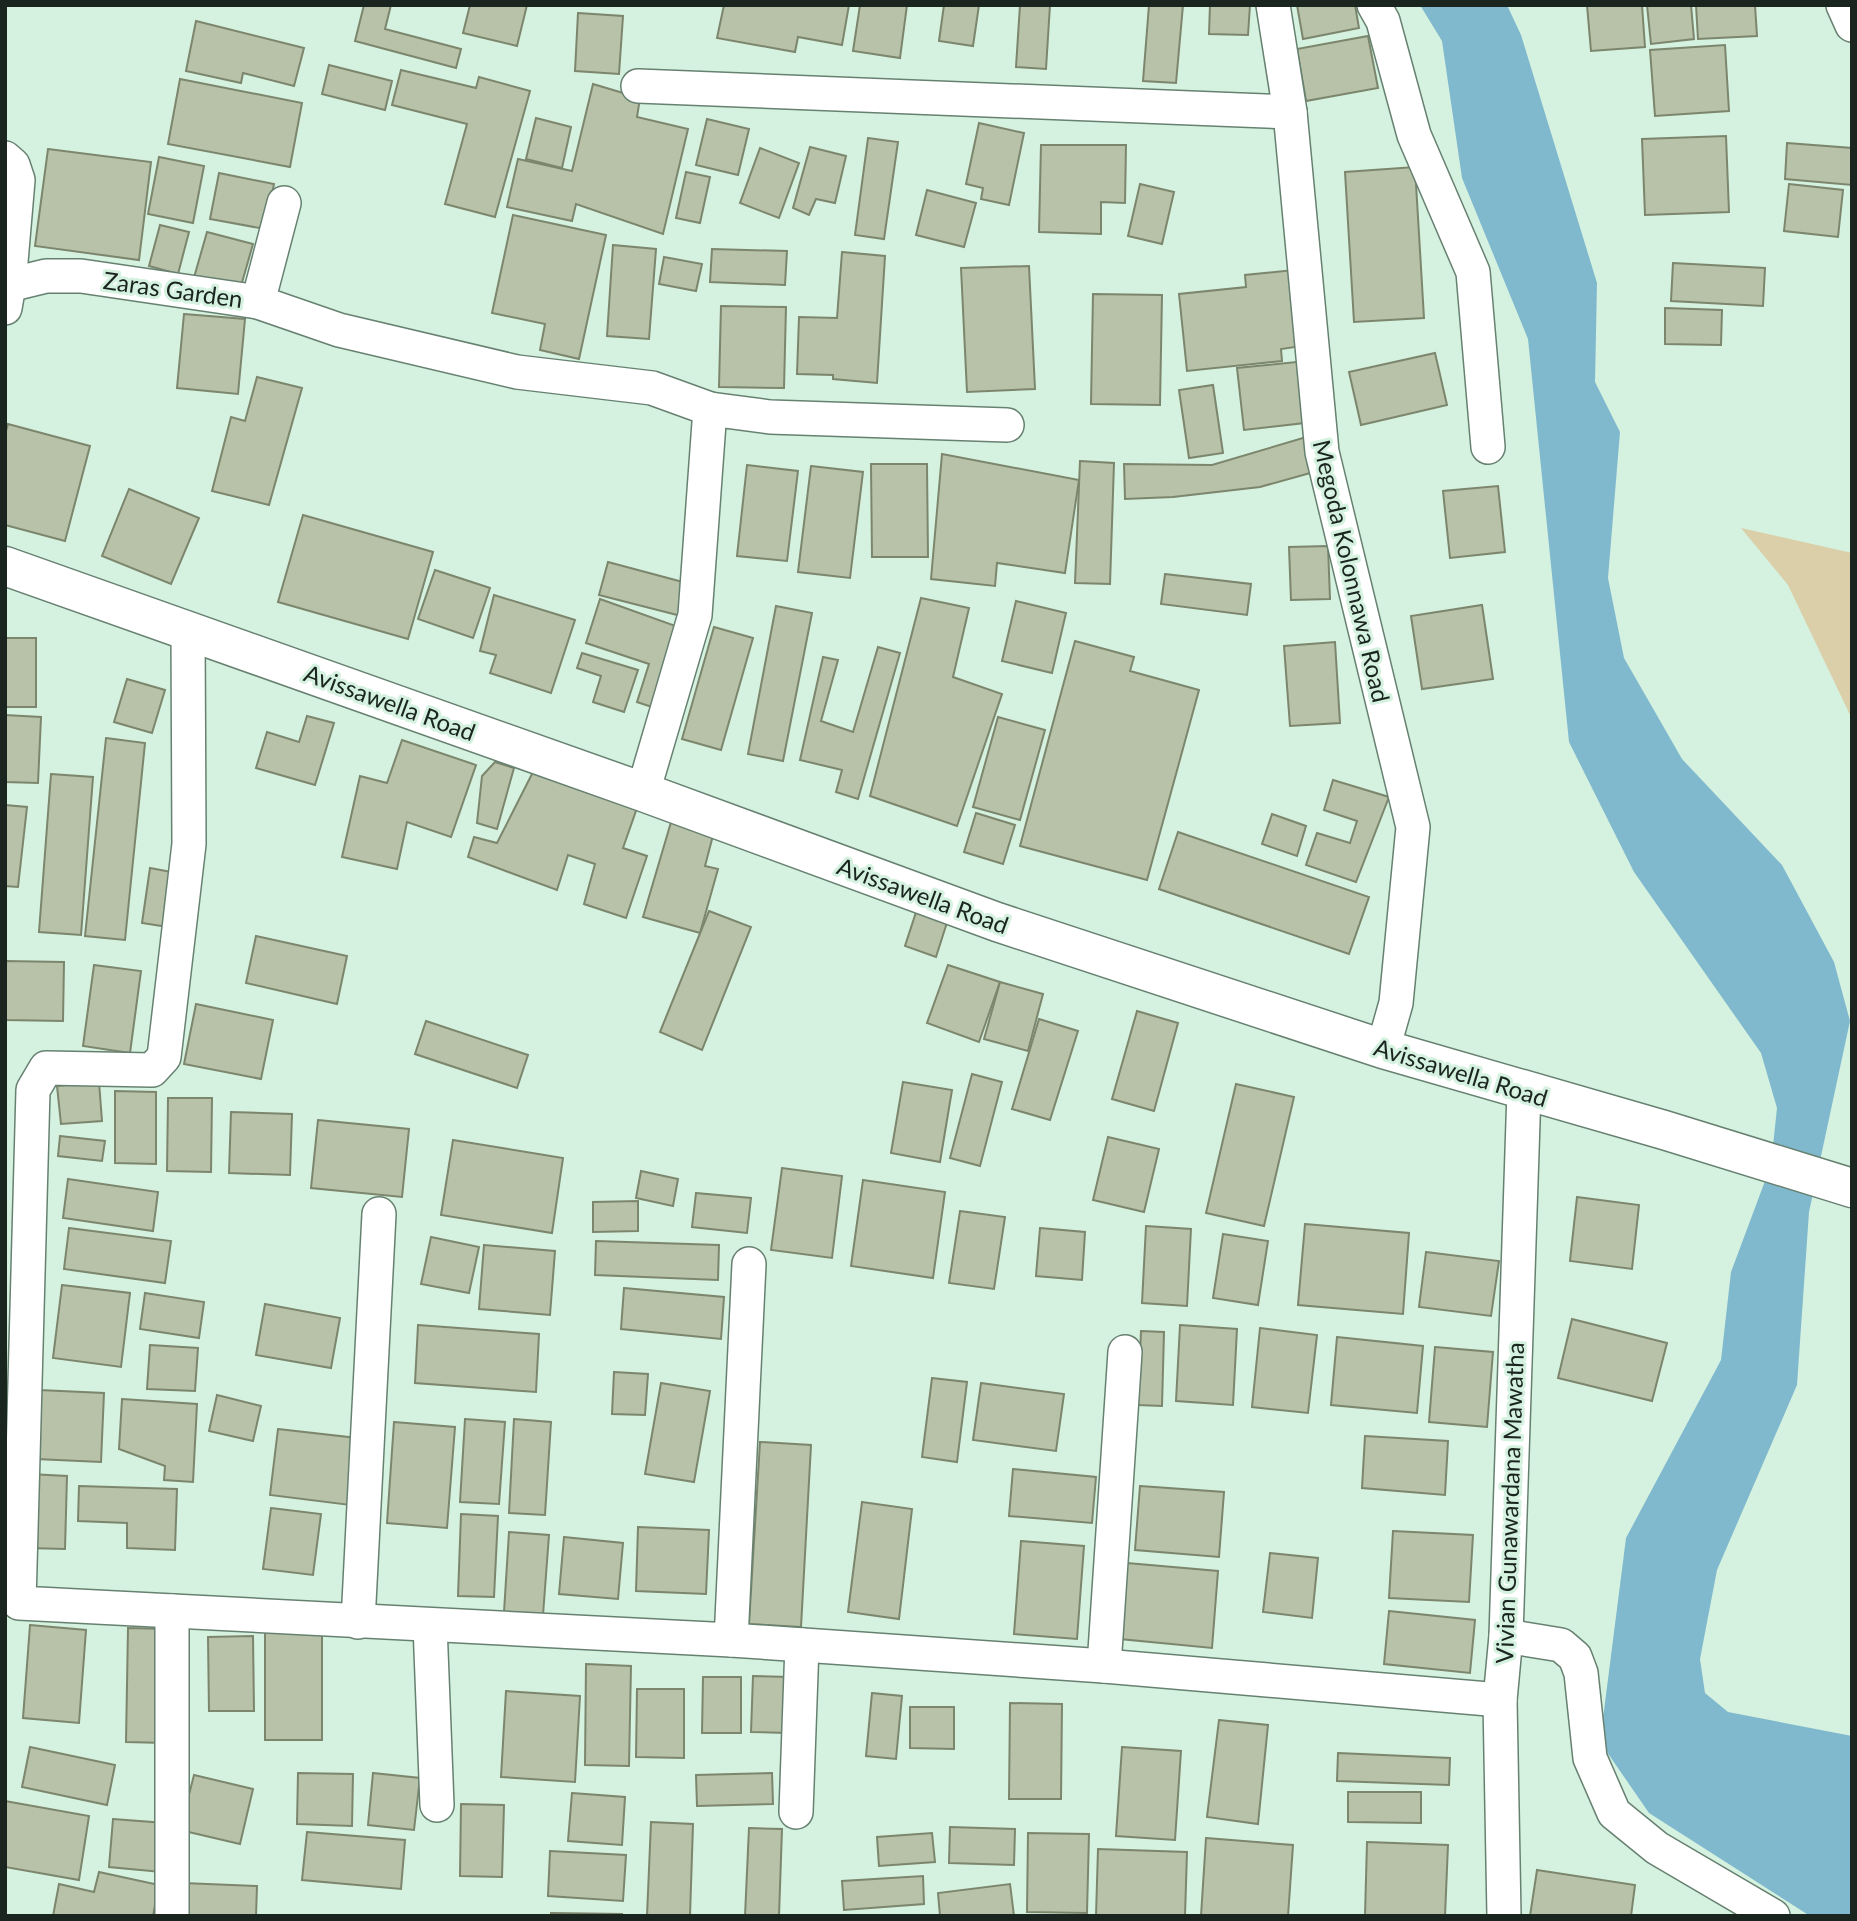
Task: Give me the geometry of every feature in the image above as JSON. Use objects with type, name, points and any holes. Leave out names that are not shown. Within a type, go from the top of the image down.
[{"type":"main road","name":"Avissawella Road","points":[[5,566],[643,792],[997,922],[1383,1049],[1664,1130],[1852,1188]]},
{"type":"street","name":"Megoda Kolonnawa Road","points":[[1273,5],[1290,111],[1322,452],[1413,827],[1396,1003],[1383,1049]]},
{"type":"street","points":[[1374,5],[1383,21],[1413,135],[1473,272],[1488,447]]},
{"type":"street","points":[[1843,5],[1852,25]]},
{"type":"street","points":[[638,86],[1290,111]]},
{"type":"street","points":[[5,158],[13,165],[18,180],[7,297]]},
{"type":"street","name":"Zaras Garden","points":[[7,297],[46,276],[81,276],[258,302],[284,203]]},
{"type":"street","points":[[258,302],[339,330],[377,339],[517,372],[652,388],[710,409],[770,417],[1007,425]]},
{"type":"street","points":[[643,792],[695,615],[710,409]]},
{"type":"street","points":[[188,629],[190,844],[164,1057],[152,1070],[46,1068],[33,1090],[12,1603],[731,1640],[1104,1666],[1500,1700]]},
{"type":"street","name":"Vivian Gunawardana Mawatha","points":[[1504,1916],[1500,1700],[1506,1636],[1524,1091]]},
{"type":"street","points":[[358,1622],[379,1214]]},
{"type":"street","points":[[731,1640],[749,1264]]},
{"type":"street","points":[[1104,1666],[1125,1352]]},
{"type":"street","points":[[172,1611],[172,1916]]},
{"type":"street","points":[[430,1625],[437,1805]]},
{"type":"street","points":[[1506,1636],[1561,1645],[1575,1657],[1581,1673],[1590,1758],[1614,1813],[1657,1848],[1773,1916]]},
{"type":"street","points":[[796,1812],[802,1645]]},
{"type":"shaded area","points":[[1741,528],[1852,553],[1852,719],[1788,585]]},
{"type":"water","points":[[1420,5],[1507,5],[1521,35],[1597,283],[1595,382],[1620,432],[1608,578],[1624,658],[1682,759],[1782,865],[1834,962],[1850,1021],[1809,1212],[1797,1385],[1717,1570],[1700,1659],[1705,1693],[1728,1712],[1852,1736],[1852,1916],[1810,1916],[1649,1813],[1600,1742],[1626,1538],[1721,1360],[1731,1272],[1771,1165],[1777,1108],[1761,1053],[1634,872],[1569,742],[1528,339],[1462,178],[1442,41]]},
{"type":"building","points":[[364,5],[391,5],[385,29],[461,49],[456,68],[355,41]]},
{"type":"building","points":[[470,5],[527,5],[517,46],[463,33]]},
{"type":"building","points":[[724,5],[849,5],[842,45],[798,37],[795,52],[717,38]]},
{"type":"building","points":[[860,5],[907,5],[900,58],[853,51]]},
{"type":"building","points":[[944,5],[979,5],[973,46],[939,41]]},
{"type":"building","points":[[1020,5],[1050,5],[1046,69],[1016,67]]},
{"type":"building","points":[[1149,5],[1183,5],[1176,83],[1143,81]]},
{"type":"building","points":[[1210,5],[1250,5],[1248,35],[1209,34]]},
{"type":"building","points":[[1297,5],[1355,5],[1359,28],[1303,39]]},
{"type":"building","points":[[1587,5],[1642,5],[1645,47],[1591,51]]},
{"type":"building","points":[[1647,5],[1691,5],[1694,39],[1651,44]]},
{"type":"building","points":[[1696,5],[1755,5],[1757,36],[1698,39]]},
{"type":"building","points":[[578,13],[623,16],[619,74],[575,71]]},
{"type":"building","points":[[196,21],[304,48],[294,86],[243,73],[241,83],[186,71]]},
{"type":"building","points":[[1368,36],[1378,88],[1306,101],[1297,49]]},
{"type":"building","points":[[1725,45],[1729,111],[1655,116],[1650,50]]},
{"type":"building","points":[[329,65],[392,81],[385,110],[322,94]]},
{"type":"building","points":[[401,70],[476,88],[479,77],[530,91],[495,217],[445,204],[467,124],[392,105]]},
{"type":"building","points":[[180,79],[302,103],[290,167],[168,144]]},
{"type":"building","points":[[593,84],[640,98],[637,117],[688,129],[663,234],[576,204],[572,221],[507,207],[518,159],[572,171]]},
{"type":"building","points":[[536,118],[571,127],[562,168],[526,159]]},
{"type":"building","points":[[707,119],[749,129],[738,175],[696,165]]},
{"type":"building","points":[[979,123],[1024,133],[1009,205],[981,199],[983,188],[966,184]]},
{"type":"building","points":[[1726,136],[1729,212],[1645,215],[1642,139]]},
{"type":"building","points":[[868,138],[898,142],[884,239],[855,235]]},
{"type":"building","points":[[1787,143],[1852,148],[1852,185],[1785,179]]},
{"type":"building","points":[[1041,145],[1126,145],[1125,203],[1101,202],[1101,234],[1039,232]]},
{"type":"building","points":[[810,147],[846,156],[835,203],[816,199],[809,215],[793,208]]},
{"type":"building","points":[[760,148],[799,163],[779,218],[740,203]]},
{"type":"building","points":[[48,149],[151,162],[139,260],[35,246]]},
{"type":"building","points":[[159,157],[204,166],[193,223],[148,214]]},
{"type":"building","points":[[1415,167],[1424,318],[1354,322],[1345,172]]},
{"type":"building","points":[[686,172],[710,177],[700,223],[676,218]]},
{"type":"building","points":[[219,173],[274,184],[265,229],[210,219]]},
{"type":"building","points":[[1140,184],[1174,192],[1162,244],[1128,236]]},
{"type":"building","points":[[1789,184],[1843,190],[1838,237],[1784,231]]},
{"type":"building","points":[[927,190],[976,203],[964,247],[916,235]]},
{"type":"building","points":[[513,215],[606,235],[579,359],[540,350],[545,324],[492,313]]},
{"type":"building","points":[[160,225],[189,232],[178,274],[149,266]]},
{"type":"building","points":[[207,232],[253,244],[239,293],[193,281]]},
{"type":"building","points":[[613,245],[656,249],[649,339],[607,336]]},
{"type":"building","points":[[712,249],[787,251],[785,285],[710,282]]},
{"type":"building","points":[[842,252],[885,256],[877,383],[833,379],[833,375],[797,374],[799,317],[837,318]]},
{"type":"building","points":[[664,257],[702,264],[696,291],[659,284]]},
{"type":"building","points":[[1673,263],[1765,268],[1763,306],[1671,301]]},
{"type":"building","points":[[1029,266],[1035,389],[967,392],[961,268]]},
{"type":"building","points":[[1294,270],[1302,346],[1281,349],[1282,361],[1187,371],[1179,294],[1246,287],[1245,275]]},
{"type":"building","points":[[1093,294],[1162,295],[1160,405],[1091,404]]},
{"type":"building","points":[[721,306],[786,307],[784,388],[719,387]]},
{"type":"building","points":[[1665,308],[1722,310],[1721,345],[1665,344]]},
{"type":"building","points":[[184,314],[245,319],[238,394],[177,388]]},
{"type":"building","points":[[1435,353],[1447,405],[1361,425],[1349,372]]},
{"type":"building","points":[[1306,361],[1313,422],[1244,430],[1237,368]]},
{"type":"building","points":[[257,377],[302,388],[269,505],[212,491],[231,417],[245,421]]},
{"type":"building","points":[[1213,385],[1223,453],[1189,458],[1179,390]]},
{"type":"building","points":[[8,424],[90,446],[65,541],[5,525],[5,434]]},
{"type":"building","points":[[1313,435],[1321,470],[1260,487],[1173,497],[1125,499],[1124,464],[1212,465]]},
{"type":"building","points":[[942,454],[1079,480],[1065,573],[997,563],[995,586],[931,579]]},
{"type":"building","points":[[1080,461],[1114,463],[1110,584],[1075,583]]},
{"type":"building","points":[[871,464],[927,464],[928,557],[872,557]]},
{"type":"building","points":[[747,465],[798,471],[787,561],[737,556]]},
{"type":"building","points":[[811,466],[863,472],[850,578],[798,572]]},
{"type":"building","points":[[1498,486],[1505,552],[1450,558],[1443,491]]},
{"type":"building","points":[[129,489],[199,518],[171,584],[102,556]]},
{"type":"building","points":[[303,515],[433,552],[408,639],[278,602]]},
{"type":"building","points":[[1328,546],[1330,599],[1291,600],[1289,547]]},
{"type":"building","points":[[608,562],[694,585],[685,617],[599,595]]},
{"type":"building","points":[[435,570],[490,588],[473,638],[418,619]]},
{"type":"building","points":[[1165,574],[1251,584],[1247,615],[1161,604]]},
{"type":"building","points":[[494,595],[575,620],[551,693],[490,673],[496,655],[480,651]]},
{"type":"building","points":[[921,598],[969,608],[953,677],[1002,694],[957,826],[870,796]]},
{"type":"building","points":[[600,599],[684,629],[658,709],[637,702],[649,664],[586,643]]},
{"type":"building","points":[[1016,601],[1066,613],[1052,673],[1002,661]]},
{"type":"building","points":[[1482,605],[1493,679],[1422,689],[1411,616]]},
{"type":"building","points":[[776,606],[812,613],[783,761],[748,754]]},
{"type":"building","points":[[714,627],[753,638],[721,750],[682,739]]},
{"type":"building","points":[[5,638],[36,638],[36,707],[5,707]]},
{"type":"building","points":[[1075,641],[1134,657],[1130,671],[1199,690],[1147,880],[1020,846]]},
{"type":"building","points":[[1335,642],[1340,723],[1290,726],[1284,646]]},
{"type":"building","points":[[878,647],[900,653],[858,799],[836,792],[842,770],[800,760],[823,657],[838,660],[821,721],[853,732]]},
{"type":"building","points":[[582,653],[638,670],[624,712],[593,702],[601,676],[577,668]]},
{"type":"building","points":[[127,679],[165,690],[152,733],[114,722]]},
{"type":"building","points":[[5,715],[41,717],[38,783],[5,782]]},
{"type":"building","points":[[307,716],[334,723],[315,785],[256,768],[267,732],[299,742]]},
{"type":"building","points":[[998,717],[1045,730],[1020,820],[973,807]]},
{"type":"building","points":[[106,738],[145,743],[125,940],[85,936]]},
{"type":"building","points":[[402,740],[476,765],[451,837],[407,822],[397,869],[342,857],[360,776],[387,783]]},
{"type":"building","points":[[495,762],[514,768],[497,829],[477,823],[482,776]]},
{"type":"building","points":[[535,768],[638,805],[623,848],[647,856],[626,918],[584,904],[595,864],[568,855],[557,890],[468,857],[474,837],[497,843]]},
{"type":"building","points":[[51,774],[93,777],[81,935],[39,932]]},
{"type":"building","points":[[1333,780],[1389,797],[1356,882],[1306,865],[1317,833],[1350,843],[1357,821],[1324,810]]},
{"type":"building","points":[[5,805],[27,807],[18,887],[5,886]]},
{"type":"building","points":[[674,812],[716,824],[705,866],[718,869],[700,933],[643,917]]},
{"type":"building","points":[[976,813],[1015,825],[1003,864],[964,852]]},
{"type":"building","points":[[1272,814],[1306,826],[1297,856],[1262,844]]},
{"type":"building","points":[[1178,832],[1369,897],[1349,954],[1159,889]]},
{"type":"building","points":[[150,868],[177,873],[168,927],[142,923]]},
{"type":"building","points":[[920,900],[951,910],[936,957],[905,946]]},
{"type":"building","points":[[709,911],[751,927],[702,1050],[660,1032]]},
{"type":"building","points":[[256,936],[347,956],[337,1004],[246,983]]},
{"type":"building","points":[[5,961],[64,962],[63,1021],[5,1020]]},
{"type":"building","points":[[94,965],[141,971],[130,1053],[83,1046]]},
{"type":"building","points":[[948,965],[1000,982],[979,1042],[927,1023]]},
{"type":"building","points":[[1000,982],[1043,994],[1028,1051],[984,1039]]},
{"type":"building","points":[[196,1004],[273,1020],[261,1079],[184,1064]]},
{"type":"building","points":[[1137,1011],[1178,1023],[1154,1111],[1112,1099]]},
{"type":"building","points":[[1039,1019],[1078,1031],[1050,1120],[1012,1109]]},
{"type":"building","points":[[426,1021],[528,1055],[517,1088],[415,1054]]},
{"type":"building","points":[[972,1074],[1002,1082],[980,1166],[950,1158]]},
{"type":"building","points":[[99,1082],[102,1121],[61,1124],[57,1086]]},
{"type":"building","points":[[903,1082],[952,1090],[940,1162],[891,1153]]},
{"type":"building","points":[[1236,1084],[1294,1097],[1264,1226],[1206,1213]]},
{"type":"building","points":[[115,1091],[156,1092],[156,1164],[115,1163]]},
{"type":"building","points":[[168,1098],[212,1098],[211,1172],[167,1171]]},
{"type":"building","points":[[231,1112],[292,1114],[290,1175],[229,1173]]},
{"type":"building","points":[[318,1120],[409,1129],[402,1197],[311,1188]]},
{"type":"building","points":[[60,1136],[105,1141],[102,1161],[58,1156]]},
{"type":"building","points":[[1108,1137],[1159,1149],[1144,1212],[1093,1200]]},
{"type":"building","points":[[453,1140],[563,1158],[552,1233],[441,1215]]},
{"type":"building","points":[[782,1168],[842,1176],[832,1258],[771,1250]]},
{"type":"building","points":[[641,1171],[678,1179],[673,1206],[636,1198]]},
{"type":"building","points":[[68,1179],[158,1192],[153,1231],[63,1218]]},
{"type":"building","points":[[863,1180],[945,1192],[933,1278],[851,1266]]},
{"type":"building","points":[[696,1193],[751,1198],[747,1233],[692,1227]]},
{"type":"building","points":[[1577,1197],[1639,1205],[1632,1269],[1570,1261]]},
{"type":"building","points":[[638,1201],[638,1231],[593,1232],[593,1202]]},
{"type":"building","points":[[960,1211],[1005,1217],[994,1289],[949,1283]]},
{"type":"building","points":[[1305,1224],[1409,1233],[1403,1314],[1298,1305]]},
{"type":"building","points":[[1146,1226],[1191,1229],[1187,1306],[1142,1303]]},
{"type":"building","points":[[69,1228],[171,1241],[165,1283],[64,1269]]},
{"type":"building","points":[[1040,1228],[1085,1232],[1082,1280],[1036,1276]]},
{"type":"building","points":[[1223,1234],[1268,1241],[1258,1305],[1213,1298]]},
{"type":"building","points":[[431,1237],[479,1247],[469,1293],[421,1284]]},
{"type":"building","points":[[596,1241],[719,1245],[718,1280],[595,1275]]},
{"type":"building","points":[[484,1245],[555,1251],[550,1315],[479,1309]]},
{"type":"building","points":[[1426,1252],[1499,1261],[1491,1316],[1419,1307]]},
{"type":"building","points":[[62,1285],[130,1293],[121,1367],[53,1358]]},
{"type":"building","points":[[624,1288],[724,1297],[721,1339],[621,1329]]},
{"type":"building","points":[[145,1293],[204,1302],[199,1338],[140,1329]]},
{"type":"building","points":[[265,1304],[340,1318],[331,1368],[256,1355]]},
{"type":"building","points":[[1572,1319],[1667,1343],[1652,1401],[1558,1378]]},
{"type":"building","points":[[418,1325],[539,1334],[536,1392],[415,1383]]},
{"type":"building","points":[[1180,1325],[1237,1329],[1233,1405],[1176,1401]]},
{"type":"building","points":[[1260,1328],[1317,1335],[1308,1413],[1252,1407]]},
{"type":"building","points":[[1141,1331],[1164,1332],[1162,1406],[1138,1405]]},
{"type":"building","points":[[1337,1337],[1423,1346],[1417,1413],[1331,1405]]},
{"type":"building","points":[[150,1345],[198,1348],[195,1391],[147,1389]]},
{"type":"building","points":[[1435,1347],[1493,1352],[1487,1427],[1429,1422]]},
{"type":"building","points":[[614,1372],[648,1374],[645,1415],[612,1414]]},
{"type":"building","points":[[932,1378],[967,1382],[957,1462],[922,1457]]},
{"type":"building","points":[[661,1383],[710,1391],[694,1482],[645,1474]]},
{"type":"building","points":[[981,1383],[1064,1394],[1056,1451],[973,1440]]},
{"type":"building","points":[[39,1390],[104,1393],[101,1462],[36,1459]]},
{"type":"building","points":[[217,1395],[261,1406],[253,1441],[209,1431]]},
{"type":"building","points":[[122,1399],[197,1404],[193,1482],[164,1480],[165,1466],[119,1449]]},
{"type":"building","points":[[465,1419],[505,1422],[499,1504],[460,1502]]},
{"type":"building","points":[[514,1419],[551,1422],[545,1515],[509,1513]]},
{"type":"building","points":[[394,1422],[455,1427],[447,1528],[387,1523]]},
{"type":"building","points":[[278,1429],[357,1438],[350,1505],[270,1495]]},
{"type":"building","points":[[1365,1436],[1448,1441],[1445,1495],[1362,1488]]},
{"type":"building","points":[[760,1442],[811,1445],[801,1627],[749,1624]]},
{"type":"building","points":[[1013,1469],[1096,1477],[1092,1523],[1009,1516]]},
{"type":"building","points":[[29,1474],[67,1476],[65,1549],[27,1548]]},
{"type":"building","points":[[79,1486],[177,1489],[175,1550],[127,1548],[127,1523],[78,1521]]},
{"type":"building","points":[[1140,1486],[1224,1492],[1219,1557],[1135,1550]]},
{"type":"building","points":[[862,1502],[912,1509],[899,1619],[848,1612]]},
{"type":"building","points":[[271,1508],[321,1514],[313,1575],[263,1569]]},
{"type":"building","points":[[461,1514],[498,1516],[494,1597],[458,1596]]},
{"type":"building","points":[[638,1527],[709,1530],[706,1594],[636,1591]]},
{"type":"building","points":[[1393,1531],[1473,1535],[1469,1602],[1389,1598]]},
{"type":"building","points":[[509,1532],[549,1535],[543,1615],[504,1612]]},
{"type":"building","points":[[564,1537],[623,1543],[618,1599],[559,1594]]},
{"type":"building","points":[[1021,1541],[1084,1546],[1077,1639],[1014,1634]]},
{"type":"building","points":[[1270,1553],[1318,1558],[1312,1618],[1263,1612]]},
{"type":"building","points":[[1127,1563],[1218,1571],[1212,1648],[1120,1639]]},
{"type":"building","points":[[1389,1611],[1475,1620],[1470,1673],[1384,1664]]},
{"type":"building","points":[[30,1625],[86,1630],[79,1723],[23,1718]]},
{"type":"building","points":[[128,1628],[168,1629],[165,1743],[126,1742]]},
{"type":"building","points":[[322,1632],[322,1740],[265,1740],[265,1633]]},
{"type":"building","points":[[253,1636],[254,1711],[209,1711],[208,1637]]},
{"type":"building","points":[[586,1664],[631,1666],[629,1766],[585,1765]]},
{"type":"building","points":[[753,1676],[788,1677],[787,1733],[751,1732]]},
{"type":"building","points":[[703,1677],[741,1677],[741,1733],[702,1733]]},
{"type":"building","points":[[637,1689],[684,1689],[684,1758],[636,1757]]},
{"type":"building","points":[[506,1691],[580,1696],[575,1782],[501,1777]]},
{"type":"building","points":[[872,1693],[902,1696],[896,1759],[866,1756]]},
{"type":"building","points":[[1010,1703],[1062,1704],[1061,1799],[1009,1799]]},
{"type":"building","points":[[910,1707],[954,1707],[954,1749],[910,1748]]},
{"type":"building","points":[[1219,1720],[1268,1725],[1258,1824],[1207,1817]]},
{"type":"building","points":[[30,1747],[115,1765],[107,1805],[22,1787]]},
{"type":"building","points":[[1122,1747],[1181,1751],[1175,1840],[1116,1836]]},
{"type":"building","points":[[1338,1753],[1450,1758],[1449,1785],[1337,1781]]},
{"type":"building","points":[[298,1773],[353,1774],[352,1826],[297,1824]]},
{"type":"building","points":[[373,1773],[420,1778],[414,1830],[368,1825]]},
{"type":"building","points":[[772,1773],[773,1804],[697,1806],[696,1775]]},
{"type":"building","points":[[194,1775],[253,1789],[240,1844],[180,1830]]},
{"type":"building","points":[[1348,1792],[1421,1792],[1421,1823],[1348,1822]]},
{"type":"building","points":[[572,1793],[625,1797],[622,1845],[568,1841]]},
{"type":"building","points":[[5,1801],[89,1816],[79,1880],[5,1867]]},
{"type":"building","points":[[461,1804],[504,1805],[502,1877],[460,1876]]},
{"type":"building","points":[[113,1819],[165,1823],[161,1872],[109,1867]]},
{"type":"building","points":[[651,1822],[693,1824],[690,1916],[647,1916]]},
{"type":"building","points":[[950,1827],[1015,1829],[1014,1865],[949,1863]]},
{"type":"building","points":[[749,1828],[782,1829],[779,1916],[745,1916]]},
{"type":"building","points":[[307,1832],[405,1840],[401,1889],[302,1880]]},
{"type":"building","points":[[932,1833],[935,1862],[879,1866],[877,1837]]},
{"type":"building","points":[[1028,1833],[1089,1834],[1087,1913],[1027,1912]]},
{"type":"building","points":[[1206,1838],[1293,1845],[1288,1916],[1201,1916]]},
{"type":"building","points":[[1367,1842],[1448,1845],[1445,1916],[1365,1916]]},
{"type":"building","points":[[1098,1849],[1187,1852],[1185,1916],[1096,1916]]},
{"type":"building","points":[[550,1851],[626,1855],[623,1901],[548,1896]]},
{"type":"building","points":[[1537,1870],[1635,1885],[1631,1916],[1530,1916]]},
{"type":"building","points":[[99,1872],[159,1885],[153,1916],[53,1916],[59,1884],[94,1892]]},
{"type":"building","points":[[923,1876],[924,1904],[844,1910],[842,1881]]},
{"type":"building","points":[[183,1883],[257,1886],[256,1916],[182,1916]]},
{"type":"building","points":[[1010,1884],[1014,1916],[940,1916],[938,1893]]},
{"type":"building","points":[[551,1913],[622,1914],[622,1916],[551,1916]]}]
